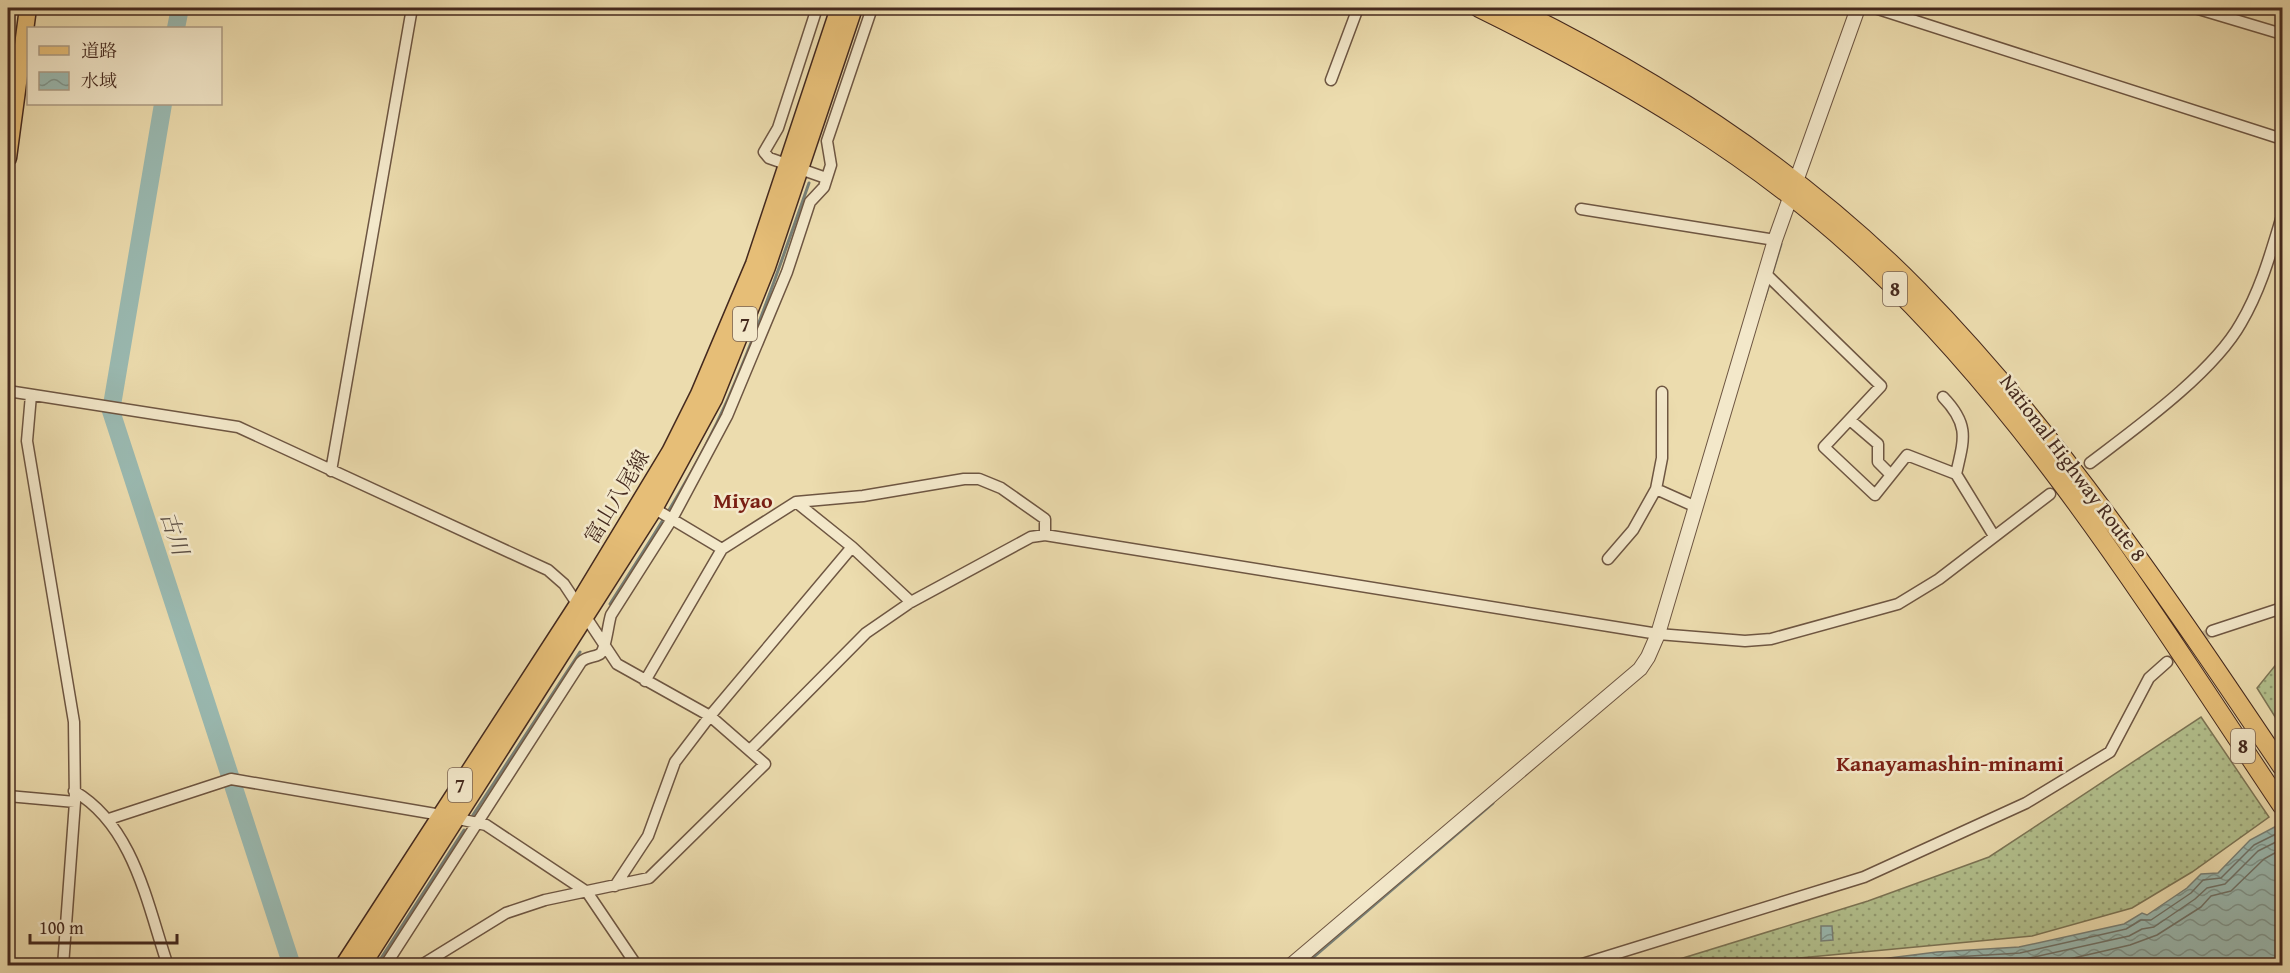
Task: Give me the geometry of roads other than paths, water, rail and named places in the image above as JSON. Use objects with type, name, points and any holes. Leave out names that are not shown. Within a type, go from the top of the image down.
[{"type":"highway","name":"National Highway Route 8","points":[[1479,8],[1575,55],[1659,104],[1792,190],[1868,243],[1917,290],[2022,407],[2127,542],[2283,767]]},
{"type":"highway","name":"National Highway Route 8","points":[[1513,8],[1587,44],[1666,90],[1792,190],[1869,263],[2012,418],[2111,552],[2283,806]]},
{"type":"main road","points":[[8,158],[28,8]]},
{"type":"main road","name":"富山八尾線","points":[[362,966],[449,817],[582,611],[714,399],[767,267],[840,8]]},
{"type":"main road","name":"富山八尾線","points":[[794,166],[854,8]]},
{"type":"main road","name":"富山八尾線","points":[[343,966],[449,817]]},
{"type":"street","points":[[331,471],[412,8]]},
{"type":"street","points":[[817,8],[778,128],[764,152],[769,158],[826,178]]},
{"type":"street","points":[[385,966],[460,846],[478,824],[581,662],[585,657],[600,654],[605,647],[606,628],[611,615],[672,519],[727,416],[787,272],[810,202],[825,187],[831,165],[827,141],[872,8]]},
{"type":"street","points":[[1331,80],[1358,8]]},
{"type":"street","points":[[1290,966],[1640,669],[1648,657],[1658,634],[1774,240],[1858,8]]},
{"type":"street","points":[[1875,8],[2283,139]]},
{"type":"street","points":[[2195,8],[2283,34]]},
{"type":"street","points":[[1581,208],[1774,240]]},
{"type":"street","points":[[2090,463],[2160,409],[2213,358],[2241,324],[2264,276],[2283,216]]},
{"type":"street","points":[[1765,273],[1881,386],[1824,447],[1875,495],[1907,455],[1956,474],[1994,536]]},
{"type":"street","points":[[8,391],[238,427],[548,570],[564,584],[617,664],[710,716],[765,765],[650,878],[545,900],[506,913],[420,966]]},
{"type":"street","points":[[1608,559],[1633,530],[1656,489],[1662,458],[1662,392]]},
{"type":"street","points":[[31,395],[27,441],[74,723],[74,797],[63,966]]},
{"type":"street","points":[[1943,397],[1955,409],[1962,422],[1965,436],[1956,474]]},
{"type":"street","points":[[1850,420],[1878,444],[1878,462],[1891,475]]},
{"type":"street","points":[[645,681],[722,549],[796,502],[863,496],[979,479],[1001,488],[1045,519],[1046,535]]},
{"type":"street","points":[[1656,489],[1694,506]]},
{"type":"street","points":[[750,750],[866,633],[911,602],[1031,537],[1046,535],[1658,634],[1745,641],[1771,639],[1859,616],[1906,599],[1939,579],[2050,494]]},
{"type":"street","points":[[796,502],[852,547],[911,602]]},
{"type":"street","points":[[648,505],[722,549]]},
{"type":"street","points":[[615,886],[648,836],[675,762],[710,716],[852,547]]},
{"type":"street","points":[[2212,631],[2283,608]]},
{"type":"street","points":[[1576,966],[1863,877],[2026,802],[2110,752],[2149,678],[2167,662]]},
{"type":"street","points":[[109,819],[231,779],[486,825],[587,892],[637,966]]},
{"type":"street","points":[[8,796],[86,799],[109,819],[128,851],[168,966]]},
{"type":"water","points":[[2282,823],[2282,965],[1833,965],[1937,952],[2019,947],[2124,924],[2142,913],[2147,915],[2187,888],[2201,874],[2218,873],[2250,840]]},
{"type":"water","points":[[1821,926],[1832,926],[1833,940],[1821,941]]},
{"type":"waterway","name":"古川","points":[[176,27],[180,8]]},
{"type":"waterway","name":"古川","points":[[163,105],[111,411],[292,966]]},
{"type":"waterway","points":[[610,604],[672,505],[715,428],[760,320],[809,183]]},
{"type":"waterway","points":[[1772,274],[1781,244]]},
{"type":"waterway","points":[[1764,300],[1770,281]]},
{"type":"waterway","points":[[471,818],[580,652]]},
{"type":"waterway","points":[[1303,966],[1493,803]]},
{"type":"waterway","points":[[376,966],[464,830]]},
{"type":"tunnel","points":[[2167,662],[2212,631]]},
{"type":"district","name":"Miyao","points":[[743,500]]},
{"type":"district","name":"Kanayamashin-minami","points":[[1950,763]]}]
